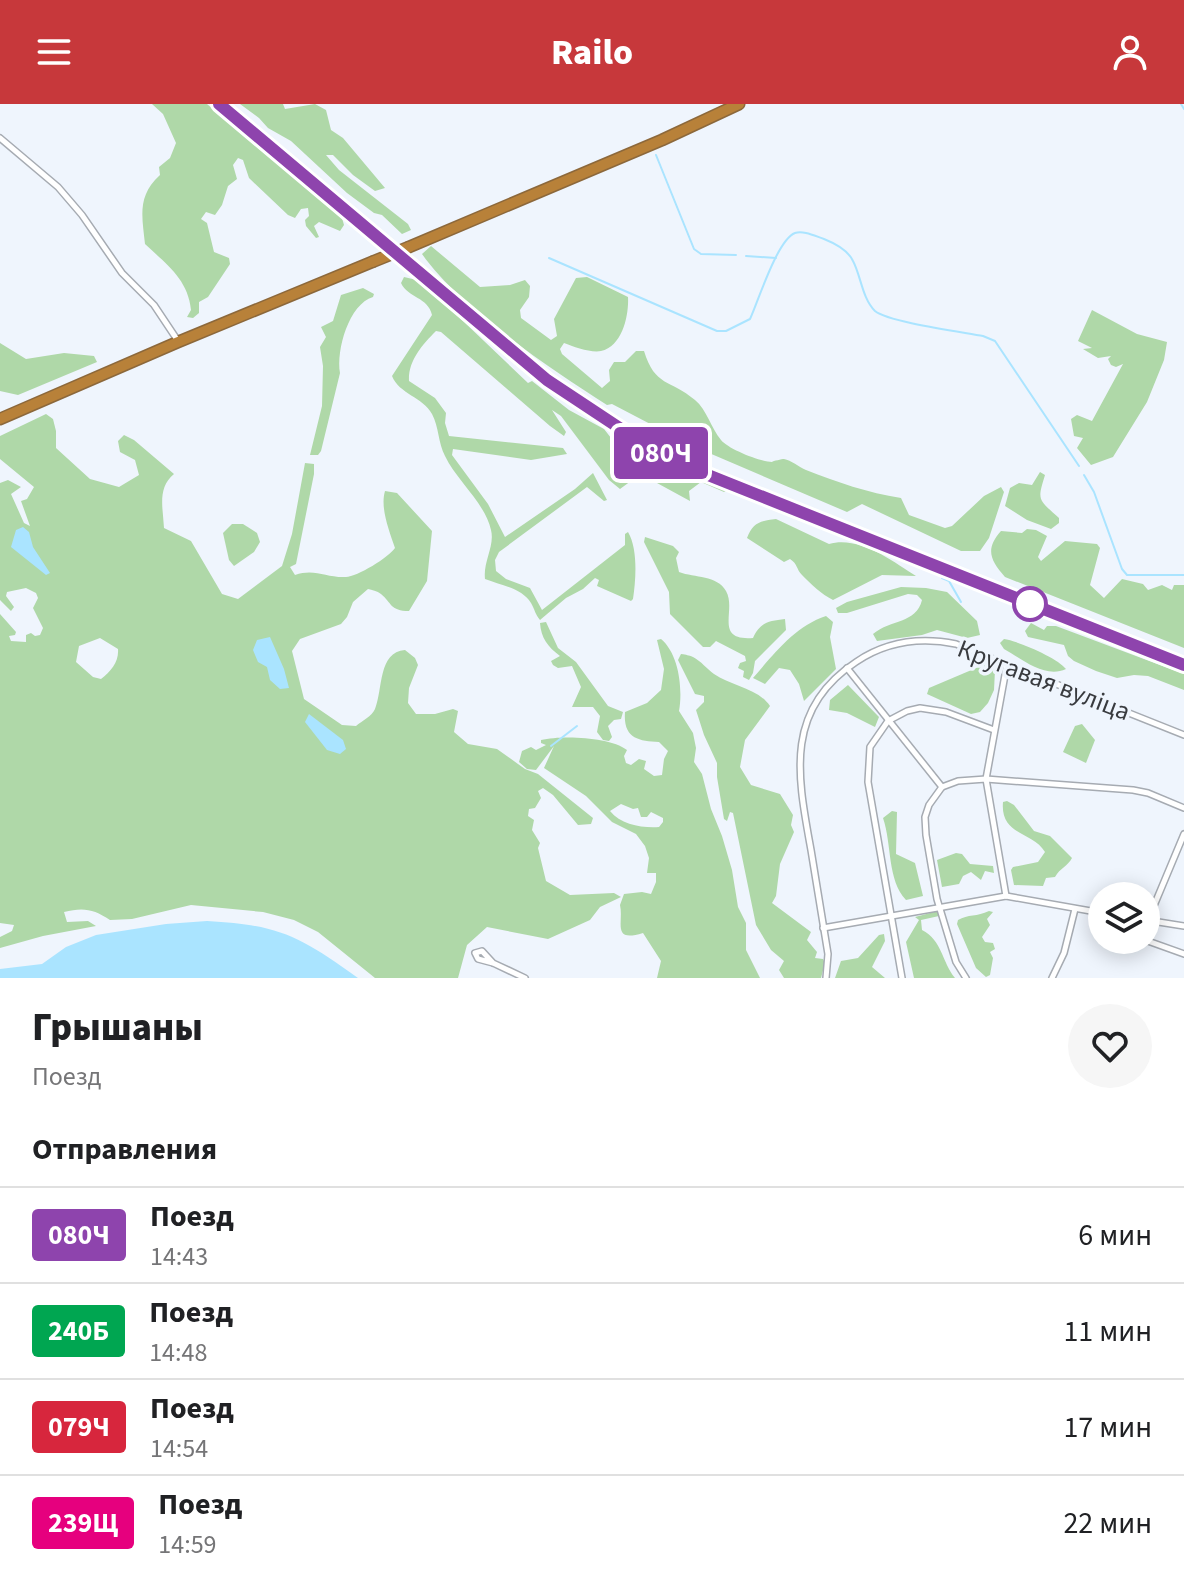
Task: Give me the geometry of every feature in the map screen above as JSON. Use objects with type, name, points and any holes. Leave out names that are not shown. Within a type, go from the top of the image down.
[{"type":"highway","points":[[0,419],[662,140],[739,104]]},
{"type":"street","points":[[0,138],[58,187],[82,215],[122,273],[154,305],[178,342]]},
{"type":"street","name":"Кругавая вуліца","points":[[826,978],[828,954],[802,804],[800,751],[811,713],[824,692],[847,668],[884,648],[918,640],[956,644],[1184,735]]},
{"type":"street","points":[[1006,896],[986,779],[1007,664]]},
{"type":"street","points":[[847,668],[942,787]]},
{"type":"street","points":[[902,978],[867,773],[870,747],[888,721],[907,711],[929,708],[994,730]]},
{"type":"street","points":[[966,978],[956,962],[939,907],[926,835],[925,817],[934,796],[942,787],[958,781],[986,779],[1141,791],[1184,808]]},
{"type":"street","points":[[1160,890],[1184,834]]},
{"type":"street","points":[[823,928],[1006,896],[1088,911]]},
{"type":"street","points":[[1052,978],[1064,953],[1075,909]]},
{"type":"street","points":[[1160,922],[1184,926]]},
{"type":"street","points":[[1160,945],[1184,954]]},
{"type":"street","points":[[493,963],[525,978]]},
{"type":"green space","points":[[152,104],[207,104],[342,218],[344,225],[340,231],[319,222],[314,226],[319,237],[316,238],[306,226],[308,208],[301,209],[295,218],[288,215],[249,178],[243,160],[238,158],[233,165],[237,179],[228,186],[222,205],[215,215],[206,212],[201,219],[207,223],[214,252],[229,258],[230,264],[208,297],[199,302],[199,313],[193,318],[187,317],[191,310],[186,289],[168,265],[145,244],[144,199],[160,175],[159,167],[170,158],[176,143],[163,114]]},
{"type":"green space","points":[[240,104],[283,104],[285,109],[315,104],[326,110],[331,130],[343,138],[385,188],[375,191],[333,155],[326,155],[339,170],[408,224],[411,230],[402,234],[382,215],[374,213],[347,193],[291,141],[268,128]]},
{"type":"green space","points":[[431,246],[480,287],[510,285],[525,280],[530,286],[529,297],[520,310],[521,318],[551,340],[557,336],[554,319],[576,278],[587,277],[628,297],[626,320],[615,343],[597,351],[564,343],[560,349],[562,354],[602,388],[610,381],[609,370],[614,362],[625,362],[636,351],[644,351],[658,377],[695,400],[721,440],[745,454],[772,462],[787,460],[841,483],[901,498],[909,515],[945,528],[952,526],[984,496],[1001,487],[1004,492],[989,538],[980,551],[961,551],[862,504],[847,512],[695,447],[612,404],[607,405],[507,336],[459,296],[422,254]]},
{"type":"green space","points":[[404,277],[421,281],[528,383],[532,381],[569,410],[604,429],[615,443],[626,446],[642,458],[649,456],[688,478],[686,468],[731,488],[724,492],[701,482],[689,491],[690,501],[657,483],[635,478],[620,489],[609,480],[561,416],[552,410],[566,432],[564,436],[441,332],[436,331],[426,342],[413,360],[409,381],[435,398],[446,413],[449,436],[563,448],[567,454],[531,460],[453,449],[452,455],[488,504],[505,537],[593,473],[607,500],[604,501],[587,487],[499,552],[495,560],[496,571],[506,579],[530,588],[542,610],[625,545],[625,534],[628,532],[635,564],[631,601],[597,586],[599,580],[595,578],[540,620],[522,594],[485,579],[492,536],[488,520],[445,456],[428,408],[400,387],[392,376],[432,315],[426,305],[404,288],[401,283]]},
{"type":"green space","points":[[363,288],[374,294],[357,309],[346,329],[340,352],[340,373],[321,451],[318,455],[310,455],[322,406],[320,347],[326,337],[321,327],[333,321],[341,295]]},
{"type":"green space","points":[[1092,310],[1137,334],[1167,342],[1164,360],[1147,402],[1113,457],[1091,465],[1077,448],[1083,438],[1074,436],[1071,419],[1077,415],[1092,421],[1123,364],[1116,367],[1111,365],[1108,359],[1111,356],[1098,358],[1083,349],[1092,348],[1078,341]]},
{"type":"green space","points":[[0,343],[26,359],[64,353],[94,356],[97,362],[18,395],[0,391]]},
{"type":"green space","points":[[46,414],[53,419],[56,448],[90,479],[119,487],[139,475],[135,460],[120,452],[118,441],[124,435],[134,440],[174,474],[163,492],[164,528],[191,541],[222,594],[238,599],[282,566],[292,534],[305,463],[314,464],[314,474],[296,564],[290,567],[295,575],[309,572],[351,576],[386,556],[395,548],[386,519],[385,491],[397,493],[432,531],[427,581],[409,611],[395,608],[381,594],[368,589],[353,602],[341,624],[300,639],[292,651],[304,699],[342,725],[356,726],[375,709],[390,657],[405,650],[418,665],[409,688],[408,703],[416,714],[458,711],[454,732],[468,744],[497,749],[525,769],[538,774],[593,818],[591,824],[578,825],[553,795],[543,788],[538,791],[541,798],[535,808],[529,809],[528,816],[534,820],[532,830],[540,843],[538,848],[546,881],[570,895],[614,893],[621,897],[600,907],[590,920],[548,939],[487,927],[467,945],[458,978],[375,978],[318,932],[294,920],[263,912],[191,905],[132,919],[110,920],[88,910],[71,910],[64,912],[67,922],[88,921],[96,926],[0,948],[0,937],[12,931],[14,925],[0,923],[0,614],[16,632],[9,636],[11,641],[26,642],[26,635],[40,635],[43,628],[33,608],[38,598],[36,593],[26,588],[7,592],[6,596],[14,607],[11,611],[0,600],[0,483],[8,480],[21,487],[11,494],[24,523],[30,526],[21,501],[27,499],[34,487],[0,459],[0,436]],"holes":[[[100,638],[118,649],[114,666],[101,679],[93,677],[76,662],[79,646]]]},
{"type":"green space","points":[[1040,472],[1045,475],[1041,499],[1059,518],[1059,523],[1051,529],[1027,520],[1005,506],[1010,488],[1019,483],[1032,485]]},
{"type":"green space","points":[[776,519],[829,544],[840,542],[863,546],[916,576],[882,575],[833,600],[809,582],[790,559],[784,562],[747,538],[758,523]]},
{"type":"green space","points":[[232,524],[243,524],[257,533],[260,542],[254,552],[234,566],[229,560],[223,533]]},
{"type":"green space","points":[[1027,529],[1047,536],[1038,557],[1041,561],[1065,541],[1097,544],[1100,548],[1090,585],[1104,598],[1122,579],[1143,584],[1148,590],[1162,585],[1172,590],[1174,585],[1184,585],[1184,648],[1005,577],[993,560],[993,543],[1001,531],[1022,533]]},
{"type":"green space","points":[[645,537],[673,546],[679,552],[676,558],[679,572],[722,586],[729,599],[729,623],[733,635],[753,638],[766,623],[785,619],[786,630],[755,661],[749,680],[738,668],[740,663],[746,661],[745,656],[716,641],[710,647],[703,647],[670,614],[669,592],[644,542]]},
{"type":"green space","points":[[901,587],[947,592],[977,621],[980,635],[967,638],[937,630],[877,641],[873,634],[909,617],[919,608],[922,600],[917,595],[908,594],[847,613],[838,613],[836,608]]},
{"type":"green space","points":[[826,616],[833,622],[830,637],[836,669],[804,701],[799,684],[790,670],[779,668],[765,684],[753,678],[795,634]]},
{"type":"green space","points":[[546,622],[558,648],[576,662],[608,706],[623,712],[621,719],[614,720],[608,726],[612,737],[609,741],[603,740],[597,732],[600,716],[593,707],[572,707],[581,687],[572,666],[558,668],[553,665],[551,661],[560,656],[544,638],[540,623]]},
{"type":"green space","points":[[1031,623],[1044,630],[1047,626],[1056,626],[1184,674],[1184,690],[1148,676],[1117,678],[1096,671],[1074,661],[1068,656],[1064,645],[1028,637],[1025,631]]},
{"type":"green space","points":[[661,639],[667,645],[676,663],[680,683],[679,711],[693,733],[696,748],[694,762],[702,774],[732,870],[738,907],[746,923],[746,950],[760,978],[657,978],[661,961],[643,933],[626,935],[621,929],[620,905],[624,894],[651,894],[656,882],[656,873],[647,873],[649,858],[645,846],[636,834],[612,822],[586,796],[544,768],[554,746],[536,770],[527,769],[519,762],[522,751],[531,747],[536,750],[546,745],[541,740],[586,738],[619,746],[627,750],[624,756],[626,763],[631,765],[639,759],[646,761],[644,769],[654,776],[662,775],[668,751],[659,742],[633,736],[625,721],[625,712],[647,703],[661,690],[664,669],[657,640]],"holes":[[[621,804],[638,808],[641,817],[647,817],[651,812],[663,818],[663,822],[659,827],[639,826],[620,820],[610,811]]]},
{"type":"green space","points":[[1004,639],[1037,651],[1066,669],[1042,670],[1004,649],[1000,643]]},
{"type":"green space","points":[[681,654],[693,657],[714,674],[759,695],[770,706],[745,740],[740,767],[751,785],[780,794],[793,815],[791,825],[794,832],[780,864],[776,896],[772,903],[811,932],[807,940],[817,952],[815,958],[823,959],[825,963],[821,978],[784,978],[779,970],[784,961],[771,950],[756,925],[733,813],[730,812],[727,821],[724,819],[717,763],[696,710],[704,702],[704,696],[695,694],[678,660]]},
{"type":"green space","points":[[988,663],[995,670],[994,690],[980,712],[971,714],[927,694],[929,688]]},
{"type":"green space","points":[[848,685],[879,717],[875,727],[847,713],[829,710],[830,700]]},
{"type":"green space","points":[[1082,724],[1095,740],[1086,763],[1063,752],[1075,726]]},
{"type":"green space","points":[[1003,802],[1014,805],[1034,831],[1050,836],[1072,858],[1055,877],[1046,878],[1043,886],[1014,885],[1013,867],[1038,862],[1045,852],[1007,821]]},
{"type":"green space","points":[[892,811],[897,812],[896,854],[915,863],[923,896],[906,900],[896,882],[883,818]]},
{"type":"green space","points":[[962,854],[970,864],[993,866],[994,873],[985,871],[981,880],[971,872],[963,876],[959,884],[942,887],[937,860]]},
{"type":"green space","points":[[938,912],[939,916],[921,920],[922,930],[934,939],[955,978],[914,978],[906,942],[919,920],[915,917]]},
{"type":"green space","points":[[993,912],[987,919],[990,925],[982,937],[985,942],[993,943],[995,949],[990,952],[993,958],[990,975],[986,977],[976,968],[957,924],[962,918]]},
{"type":"green space","points":[[884,934],[885,941],[872,967],[885,978],[835,978],[841,961],[858,958],[879,935]]},
{"type":"water","points":[[23,527],[29,532],[33,547],[50,573],[46,575],[11,547],[16,530]]},
{"type":"water","points":[[270,637],[289,688],[280,689],[270,680],[267,667],[258,662],[253,650],[257,640]]},
{"type":"water","points":[[309,714],[343,740],[346,749],[340,754],[327,750],[305,722]]},
{"type":"water","points":[[207,921],[253,926],[288,935],[358,978],[0,978],[0,969],[42,964],[66,947],[96,935]]},
{"type":"waterway","points":[[1181,104],[1184,109]]},
{"type":"waterway","points":[[656,155],[694,249],[701,254],[736,255]]},
{"type":"waterway","points":[[549,258],[717,331],[726,331],[750,319],[775,259],[788,238],[802,232],[824,239],[851,257],[867,300],[875,311],[894,319],[995,341],[1079,466]]},
{"type":"waterway","points":[[746,256],[776,258]]},
{"type":"waterway","points":[[1084,475],[1094,492],[1122,569],[1127,575],[1184,575]]},
{"type":"waterway","points":[[942,578],[949,581],[961,602]]},
{"type":"waterway","points":[[551,746],[577,726]]},
{"type":"railway","points":[[219,104],[547,380],[624,431],[708,475],[1184,665]]},
{"type":"train","name":"080Ч","points":[[219,104],[547,380],[624,431],[708,475],[1184,665]]}]
